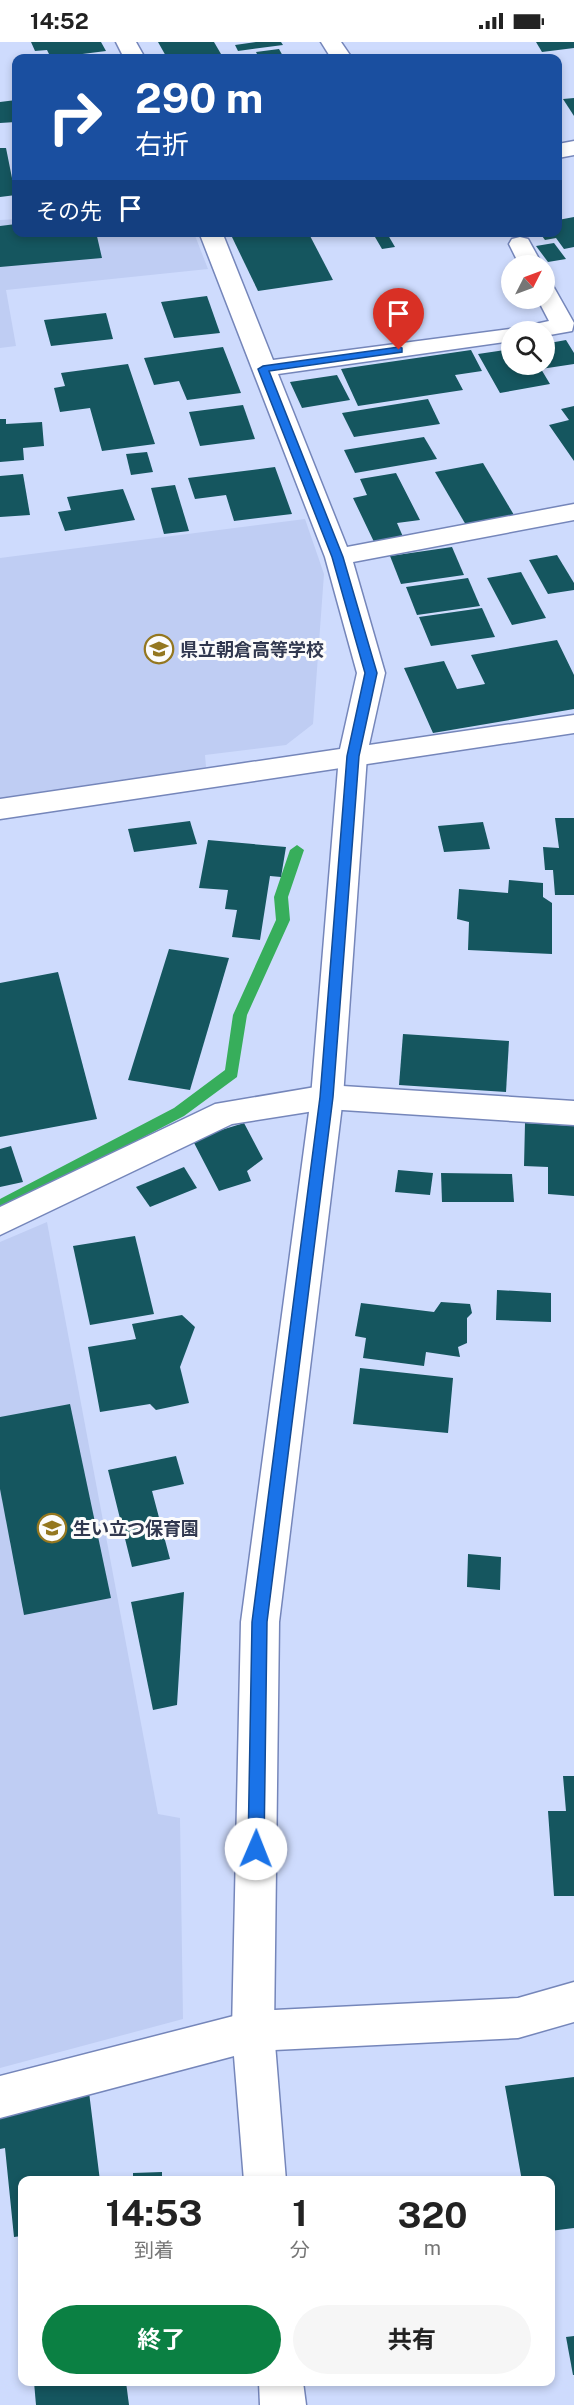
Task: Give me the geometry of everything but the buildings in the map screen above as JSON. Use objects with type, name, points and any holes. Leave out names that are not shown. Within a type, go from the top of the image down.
[{"type":"street","points":[[212,237],[338,557],[371,673],[353,756],[327,1097],[260,1622],[253,2031],[265,2176]]},
{"type":"street","points":[[520,244],[526,255]]},
{"type":"street","points":[[555,309],[564,326],[555,327]]},
{"type":"street","points":[[263,369],[501,336]]},
{"type":"street","points":[[338,557],[574,512]]},
{"type":"street","points":[[0,809],[574,724]]},
{"type":"street","points":[[0,1222],[226,1113],[327,1097],[574,1113]]},
{"type":"street","points":[[0,2097],[253,2031],[518,2018],[574,2002]]},
{"type":"street","points":[[281,2386],[283,2405]]},
{"type":"shaded area","points":[[12,219],[12,237],[196,237],[208,269],[6,290],[16,346],[0,348],[0,220]]},
{"type":"shaded area","name":"県立朝倉高等学校","points":[[305,519],[324,574],[313,724],[286,745],[205,755],[206,767],[0,801],[0,558]]},
{"type":"shaded area","name":"生い立つ保育園","points":[[47,1222],[158,1814],[180,1818],[183,2019],[0,2068],[0,1242]]},
{"type":"waterway","points":[[0,1206],[179,1112],[232,1073],[240,1015],[283,920],[281,897],[297,850]]},
{"type":"place","name":"県立朝倉高等学校","points":[[159,649]]},
{"type":"place","name":"生い立つ保育園","points":[[52,1528]]},
{"type":"route","points":[[256,1849],[260,1622],[327,1097],[353,756],[371,673],[338,557],[263,369],[399,350]]}]
